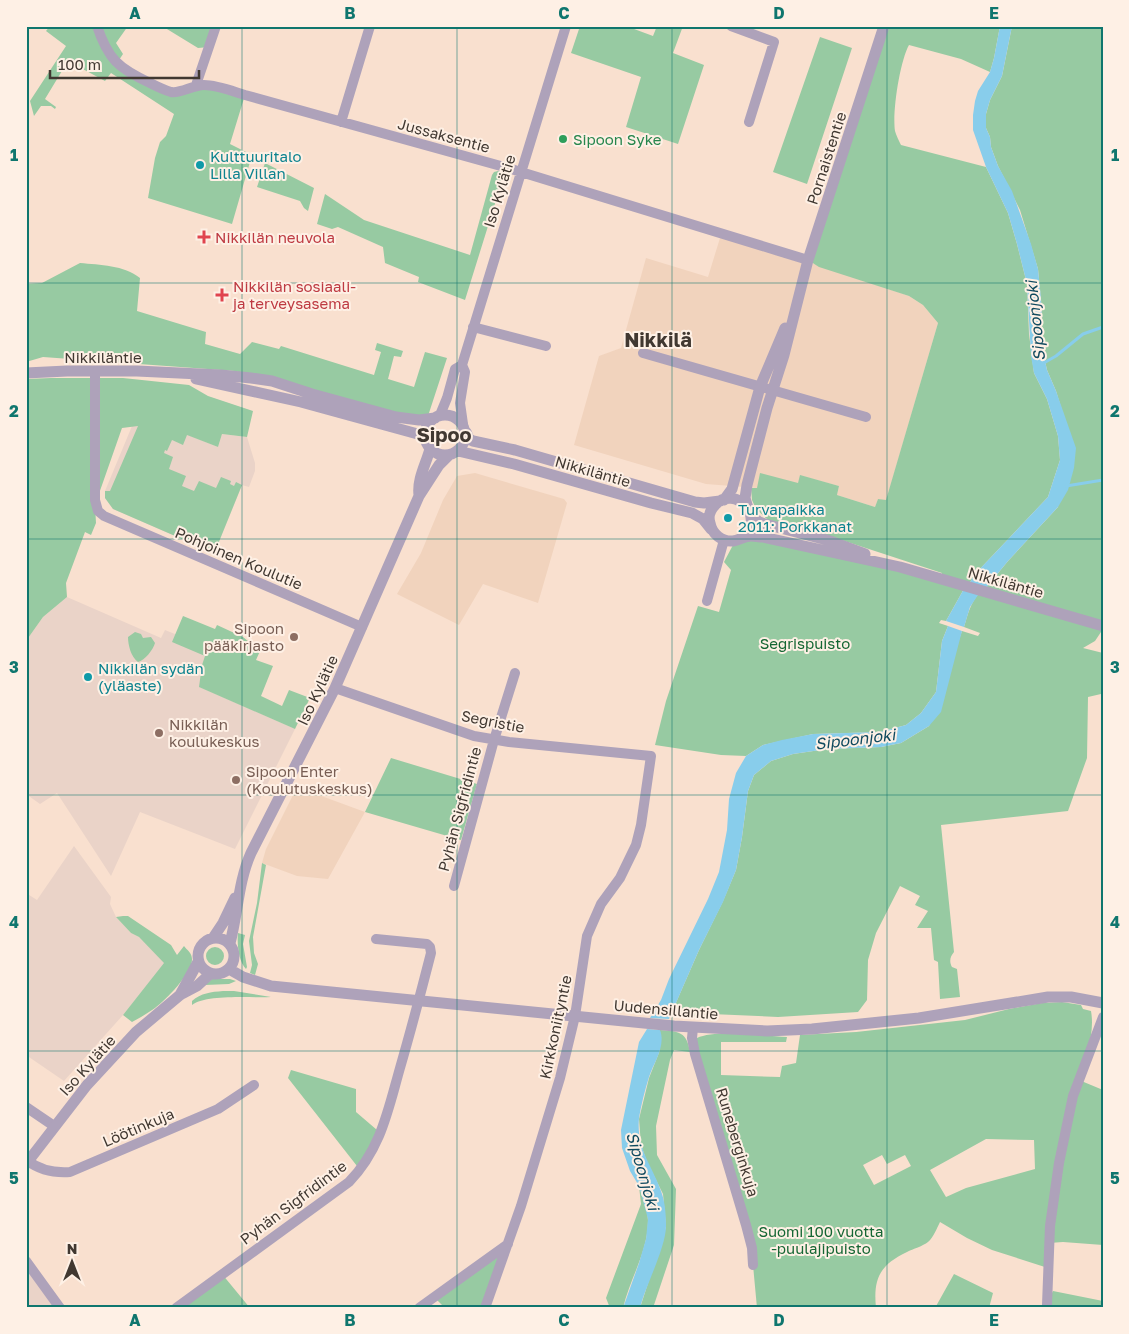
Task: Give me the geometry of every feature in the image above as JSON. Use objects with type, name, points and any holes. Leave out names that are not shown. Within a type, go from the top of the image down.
[{"type":"street","name":"Jussaksentie","points":[[97,26],[109,54],[122,68],[171,92],[206,84],[521,172],[808,260]]},
{"type":"street","points":[[196,85],[216,26]]},
{"type":"street","points":[[341,122],[370,26]]},
{"type":"street","name":"Iso Kylätie","points":[[464,428],[460,402],[465,372],[462,365],[566,26]]},
{"type":"street","points":[[731,26],[774,42],[749,122]]},
{"type":"street","name":"Pornaistentie","points":[[749,512],[745,498],[747,484],[772,390],[784,355],[797,299],[884,26]]},
{"type":"street","name":"Pornaistentie","points":[[722,500],[732,489],[760,387],[797,299]]},
{"type":"street","points":[[473,326],[546,346]]},
{"type":"street","points":[[643,353],[866,417]]},
{"type":"street","name":"Iso Kylätie","points":[[437,416],[445,406],[455,369],[462,365]]},
{"type":"street","name":"Nikkiläntie","points":[[26,373],[95,371],[221,375],[272,381],[396,417],[419,420],[437,416]]},
{"type":"street","name":"Pohjoinen Koulutie","points":[[95,371],[95,500],[98,511],[104,516],[362,627]]},
{"type":"street","name":"Nikkiläntie","points":[[180,374],[212,383],[301,402],[425,436]]},
{"type":"street","points":[[437,416],[452,416],[464,428],[465,442],[453,453],[441,455],[430,449],[425,436],[428,425],[437,416]]},
{"type":"street","name":"Nikkiläntie","points":[[464,428],[469,439],[473,441],[515,450],[695,502],[704,503],[722,500]]},
{"type":"street","name":"Iso Kylätie","points":[[419,496],[420,481],[430,449]]},
{"type":"street","name":"Iso Kylätie","points":[[230,944],[245,865],[335,688],[419,496],[439,465],[453,453]]},
{"type":"street","name":"Nikkiläntie","points":[[453,453],[514,464],[692,513],[703,519],[713,531]]},
{"type":"street","points":[[722,500],[737,500],[749,512],[750,526],[742,537],[734,540],[724,540],[716,536],[710,524],[710,514],[713,508],[722,500]]},
{"type":"street","name":"Nikkiläntie","points":[[749,512],[759,522],[827,540],[900,567]]},
{"type":"street","name":"Nikkiläntie","points":[[742,537],[763,537],[900,567],[1103,626]]},
{"type":"street","points":[[707,601],[724,540]]},
{"type":"street","name":"Pyhän Sigfridintie","points":[[454,886],[494,740],[516,673]]},
{"type":"street","name":"Segristie","points":[[335,688],[474,736],[494,740],[651,756]]},
{"type":"street","name":"Kirkkoniityntie","points":[[485,1308],[522,1206],[560,1078],[575,1016],[587,936],[601,904],[620,878],[633,852],[641,825],[651,756]]},
{"type":"street","name":"Iso Kylätie","points":[[213,938],[238,894]]},
{"type":"street","points":[[213,938],[225,940],[230,944],[234,955],[233,964],[228,969],[220,974],[210,974],[201,967],[198,962],[197,953],[204,942],[213,938]]},
{"type":"street","name":"Pyhän Sigfridintie","points":[[176,1308],[349,1182],[360,1170],[373,1150],[386,1118],[431,953],[430,947],[426,944],[376,939]]},
{"type":"street","name":"Iso Kylätie","points":[[180,995],[198,962]]},
{"type":"street","name":"Uudensillantie","points":[[228,969],[257,983],[271,986],[693,1028],[812,1029],[919,1018],[1048,997],[1071,997],[1103,1003]]},
{"type":"street","name":"Iso Kylätie","points":[[27,1163],[87,1085],[136,1032],[180,995],[197,986],[210,974]]},
{"type":"street","points":[[1047,1305],[1050,1226],[1059,1163],[1073,1096],[1103,1017]]},
{"type":"street","name":"Runeberginkuja","points":[[693,1028],[692,1038],[695,1054],[746,1225],[752,1248],[753,1266]]},
{"type":"street","name":"Löötinkuja","points":[[27,1163],[42,1170],[60,1173],[70,1172],[218,1109],[254,1085]]},
{"type":"street","points":[[26,1107],[54,1126]]},
{"type":"street","points":[[419,1308],[508,1244]]},
{"type":"street","points":[[26,1261],[60,1308]]},
{"type":"shaded area","points":[[720,238],[738,238],[909,296],[923,305],[938,323],[886,501],[878,499],[875,507],[837,495],[839,486],[801,476],[798,483],[757,488],[706,484],[574,445],[599,356],[621,348],[646,258],[708,277]]},
{"type":"shaded area","points":[[137,425],[182,444],[186,434],[218,447],[222,434],[247,437],[255,463],[255,471],[249,487],[242,485],[216,549],[205,549],[113,509],[105,498],[105,491],[132,426]]},
{"type":"shaded area","points":[[475,473],[564,499],[567,503],[538,603],[483,584],[459,625],[397,594],[421,553],[443,500],[457,476]]},
{"type":"shaded area","name":"Nikkilän koulukeskus","points":[[67,597],[161,638],[165,630],[212,649],[200,687],[295,729],[235,849],[140,812],[111,876],[57,793],[40,804],[26,794],[26,641],[43,617]]},
{"type":"shaded area","points":[[297,787],[365,812],[328,879],[297,876],[262,863],[266,849]]},
{"type":"shaded area","points":[[74,846],[111,897],[110,904],[116,917],[165,963],[123,1015],[64,1081],[26,1055],[26,893],[37,900]]},
{"type":"shaded area","points":[[26,1268],[54,1308],[26,1308]]},
{"type":"green space","points":[[50,26],[128,26],[116,43],[123,54],[117,63],[171,92],[196,85],[245,95],[230,144],[252,155],[232,224],[148,198],[155,158],[160,142],[166,136],[174,114],[111,73],[105,81],[68,61],[45,99],[56,107],[55,109],[51,106],[41,106],[34,116],[30,101],[66,46],[46,31]]},
{"type":"green space","points":[[162,26],[214,26],[209,47],[198,48]]},
{"type":"green space","points":[[580,26],[626,26],[653,36],[657,26],[683,26],[673,53],[704,65],[678,144],[626,127],[641,77],[571,53]]},
{"type":"green space","points":[[884,26],[1000,26],[990,72],[961,59],[909,45],[900,74],[894,123],[901,145],[986,167],[1008,213],[1017,244],[1027,284],[1029,334],[1034,373],[1047,399],[1058,436],[1060,460],[1048,497],[976,573],[969,584],[941,576],[942,573],[817,532],[768,520],[756,509],[752,500],[751,488],[757,488],[760,473],[798,483],[800,475],[839,486],[837,495],[875,507],[878,499],[886,500],[938,323],[923,305],[909,296],[819,267],[808,260]]},
{"type":"green space","points":[[1012,26],[1103,26],[1103,629],[1095,641],[1083,648],[1103,653],[1103,688],[1101,694],[1088,697],[1087,758],[1068,811],[941,825],[954,952],[950,961],[952,967],[957,969],[960,997],[940,999],[938,962],[934,960],[931,928],[917,928],[928,911],[915,905],[920,896],[900,886],[876,933],[868,960],[867,1000],[858,1012],[778,1017],[711,1014],[700,1017],[671,1014],[736,870],[748,791],[754,775],[771,761],[793,754],[827,749],[881,747],[901,743],[929,726],[962,631],[978,636],[980,633],[964,627],[974,601],[1058,507],[1068,430],[1056,391],[1047,370],[1043,352],[1038,269],[1020,210],[998,166],[986,128],[986,114],[990,100],[1002,76]]},
{"type":"green space","points":[[820,37],[852,48],[807,184],[773,172]]},
{"type":"green space","points":[[265,163],[314,188],[308,211],[300,201],[257,187]]},
{"type":"green space","points":[[498,171],[504,173],[503,178],[465,300],[418,282],[419,277],[385,263],[383,247],[338,227],[332,229],[317,224],[325,194],[364,220],[470,255],[492,175]]},
{"type":"green space","points":[[80,263],[112,266],[127,270],[140,278],[137,311],[206,332],[205,344],[240,354],[252,342],[279,349],[281,346],[374,375],[381,352],[375,350],[377,343],[403,351],[401,357],[394,356],[388,379],[414,387],[425,352],[447,358],[428,416],[411,417],[235,371],[43,357],[26,362],[26,284],[42,283]]},
{"type":"green space","points":[[123,378],[189,385],[208,396],[253,411],[247,437],[222,434],[218,447],[187,435],[183,445],[172,440],[167,451],[165,450],[164,453],[173,457],[169,469],[186,476],[182,486],[194,491],[199,481],[216,488],[221,477],[231,481],[230,484],[234,486],[236,482],[242,485],[216,549],[205,549],[113,509],[105,498],[105,491],[110,491],[138,426],[122,428],[95,505],[96,523],[91,535],[85,532],[66,583],[67,597],[43,617],[26,641],[26,379]]},
{"type":"green space","name":"Segrispuisto","points":[[749,539],[965,587],[946,621],[941,620],[939,623],[948,626],[942,641],[936,692],[921,713],[906,725],[880,732],[813,734],[763,745],[746,756],[721,755],[655,745],[666,701],[698,606],[719,612],[731,570],[724,562],[733,545]]},
{"type":"green space","points":[[183,616],[215,629],[217,625],[243,637],[260,651],[256,660],[273,666],[261,696],[282,706],[289,690],[310,698],[295,729],[199,687],[205,656],[172,642]]},
{"type":"green space","points":[[135,632],[141,634],[143,638],[151,637],[155,643],[148,654],[138,662],[132,654],[128,640],[128,637]]},
{"type":"green space","points":[[391,758],[477,784],[461,840],[365,812]]},
{"type":"green space","points":[[262,863],[266,865],[253,937],[254,953],[258,964],[255,975],[250,973],[252,965],[249,941],[257,903]]},
{"type":"green space","points":[[128,916],[171,945],[177,955],[184,946],[192,957],[191,965],[184,978],[166,999],[132,1022],[123,1015],[164,963],[116,917]]},
{"type":"green space","points":[[238,933],[245,935],[243,944],[246,969],[240,957]]},
{"type":"green space","points":[[215,947],[221,950],[224,956],[221,962],[215,965],[209,962],[206,956],[209,950]]},
{"type":"green space","points":[[212,979],[236,981],[229,984],[205,985]]},
{"type":"green space","points":[[223,991],[271,997],[208,999],[192,1005],[192,1001],[199,996],[210,992]]},
{"type":"green space","name":"Suomi 100 vuotta -puulajipuisto","points":[[1062,1002],[1081,1005],[1083,1009],[1091,1011],[1091,1037],[1079,1080],[1103,1090],[1103,1245],[1063,1242],[1049,1243],[1048,1268],[992,1250],[940,1222],[928,1242],[890,1262],[880,1274],[876,1288],[876,1308],[757,1308],[753,1265],[696,1057],[697,1038],[705,1035],[728,1033],[787,1037],[786,1042],[721,1042],[721,1075],[780,1077],[782,1066],[796,1063],[800,1035],[856,1032],[965,1020],[1042,1003]],"holes":[[[986,1139],[1034,1140],[1035,1169],[966,1188],[946,1197],[930,1170]],[[882,1155],[887,1164],[905,1155],[911,1166],[874,1185],[863,1165]]]},
{"type":"green space","points":[[660,1030],[681,1034],[687,1040],[690,1052],[674,1050],[670,1060],[656,1126],[657,1155],[676,1189],[674,1245],[653,1308],[640,1308],[666,1227],[663,1194],[641,1145],[639,1119],[649,1078],[660,1050]]},
{"type":"green space","points":[[291,1070],[356,1089],[356,1112],[377,1130],[371,1147],[357,1166],[288,1078]]},
{"type":"green space","points":[[639,1186],[648,1217],[645,1243],[623,1308],[610,1308],[606,1298],[641,1204]]},
{"type":"green space","points":[[495,1257],[500,1258],[482,1308],[445,1308],[437,1300]]},
{"type":"green space","points":[[222,1274],[250,1308],[176,1308]]},
{"type":"green space","points":[[954,1274],[993,1293],[989,1308],[935,1308]]},
{"type":"green space","points":[[1053,1291],[1103,1301],[1103,1308],[1044,1308]]},
{"type":"water","name":"Sipoonjoki","points":[[1000,26],[1012,26],[1002,76],[990,100],[986,114],[986,128],[998,166],[1012,191],[1031,244],[1038,269],[1043,352],[1047,370],[1076,448],[1074,468],[1068,490],[1058,507],[985,589],[969,584],[976,573],[1048,497],[1060,460],[1058,436],[1047,399],[1034,373],[1031,356],[1027,284],[1017,244],[1008,213],[986,167],[973,130],[975,101],[978,91],[990,72]]},
{"type":"water","points":[[965,587],[980,592],[970,607],[964,627],[946,621]]},
{"type":"water","name":"Sipoonjoki","points":[[948,626],[962,631],[941,712],[929,726],[901,743],[881,747],[827,749],[793,754],[771,761],[754,775],[748,791],[736,870],[723,902],[699,950],[669,1019],[650,1018],[661,1000],[719,872],[727,830],[729,799],[736,773],[746,756],[763,745],[782,740],[813,734],[880,732],[906,725],[921,713],[936,692],[942,641]]},
{"type":"water","name":"Sipoonjoki","points":[[647,1029],[660,1030],[662,1042],[645,1092],[639,1118],[639,1129],[643,1149],[665,1205],[665,1233],[660,1254],[640,1308],[623,1308],[646,1239],[648,1219],[639,1186],[630,1171],[622,1148],[621,1130],[639,1042]]},
{"type":"waterway","name":"Sipoonjoki","points":[[1042,364],[1056,356],[1083,334],[1103,327]]},
{"type":"waterway","points":[[1066,486],[1103,480]]},
{"type":"place","name":"Sipoon Syke","points":[[563,139]]},
{"type":"place","name":"Kulttuuritalo Lilla Villan","points":[[200,165]]},
{"type":"place","name":"Nikkilän neuvola","points":[[204,237]]},
{"type":"place","name":"Nikkilän sosiaali- ja terveysasema","points":[[222,295]]},
{"type":"place","name":"Turvapaikka 2011: Porkkanat","points":[[728,518]]},
{"type":"place","name":"Sipoon pääkirjasto","points":[[294,637]]},
{"type":"place","name":"Nikkilän sydän (yläaste)","points":[[88,677]]},
{"type":"place","name":"Nikkilän koulukeskus","points":[[159,733]]},
{"type":"place","name":"Sipoon Enter (Koulutuskeskus)","points":[[236,780]]},
{"type":"district","name":"Nikkilä","points":[[658,339]]},
{"type":"district","name":"Sipoo","points":[[444,434]]}]
